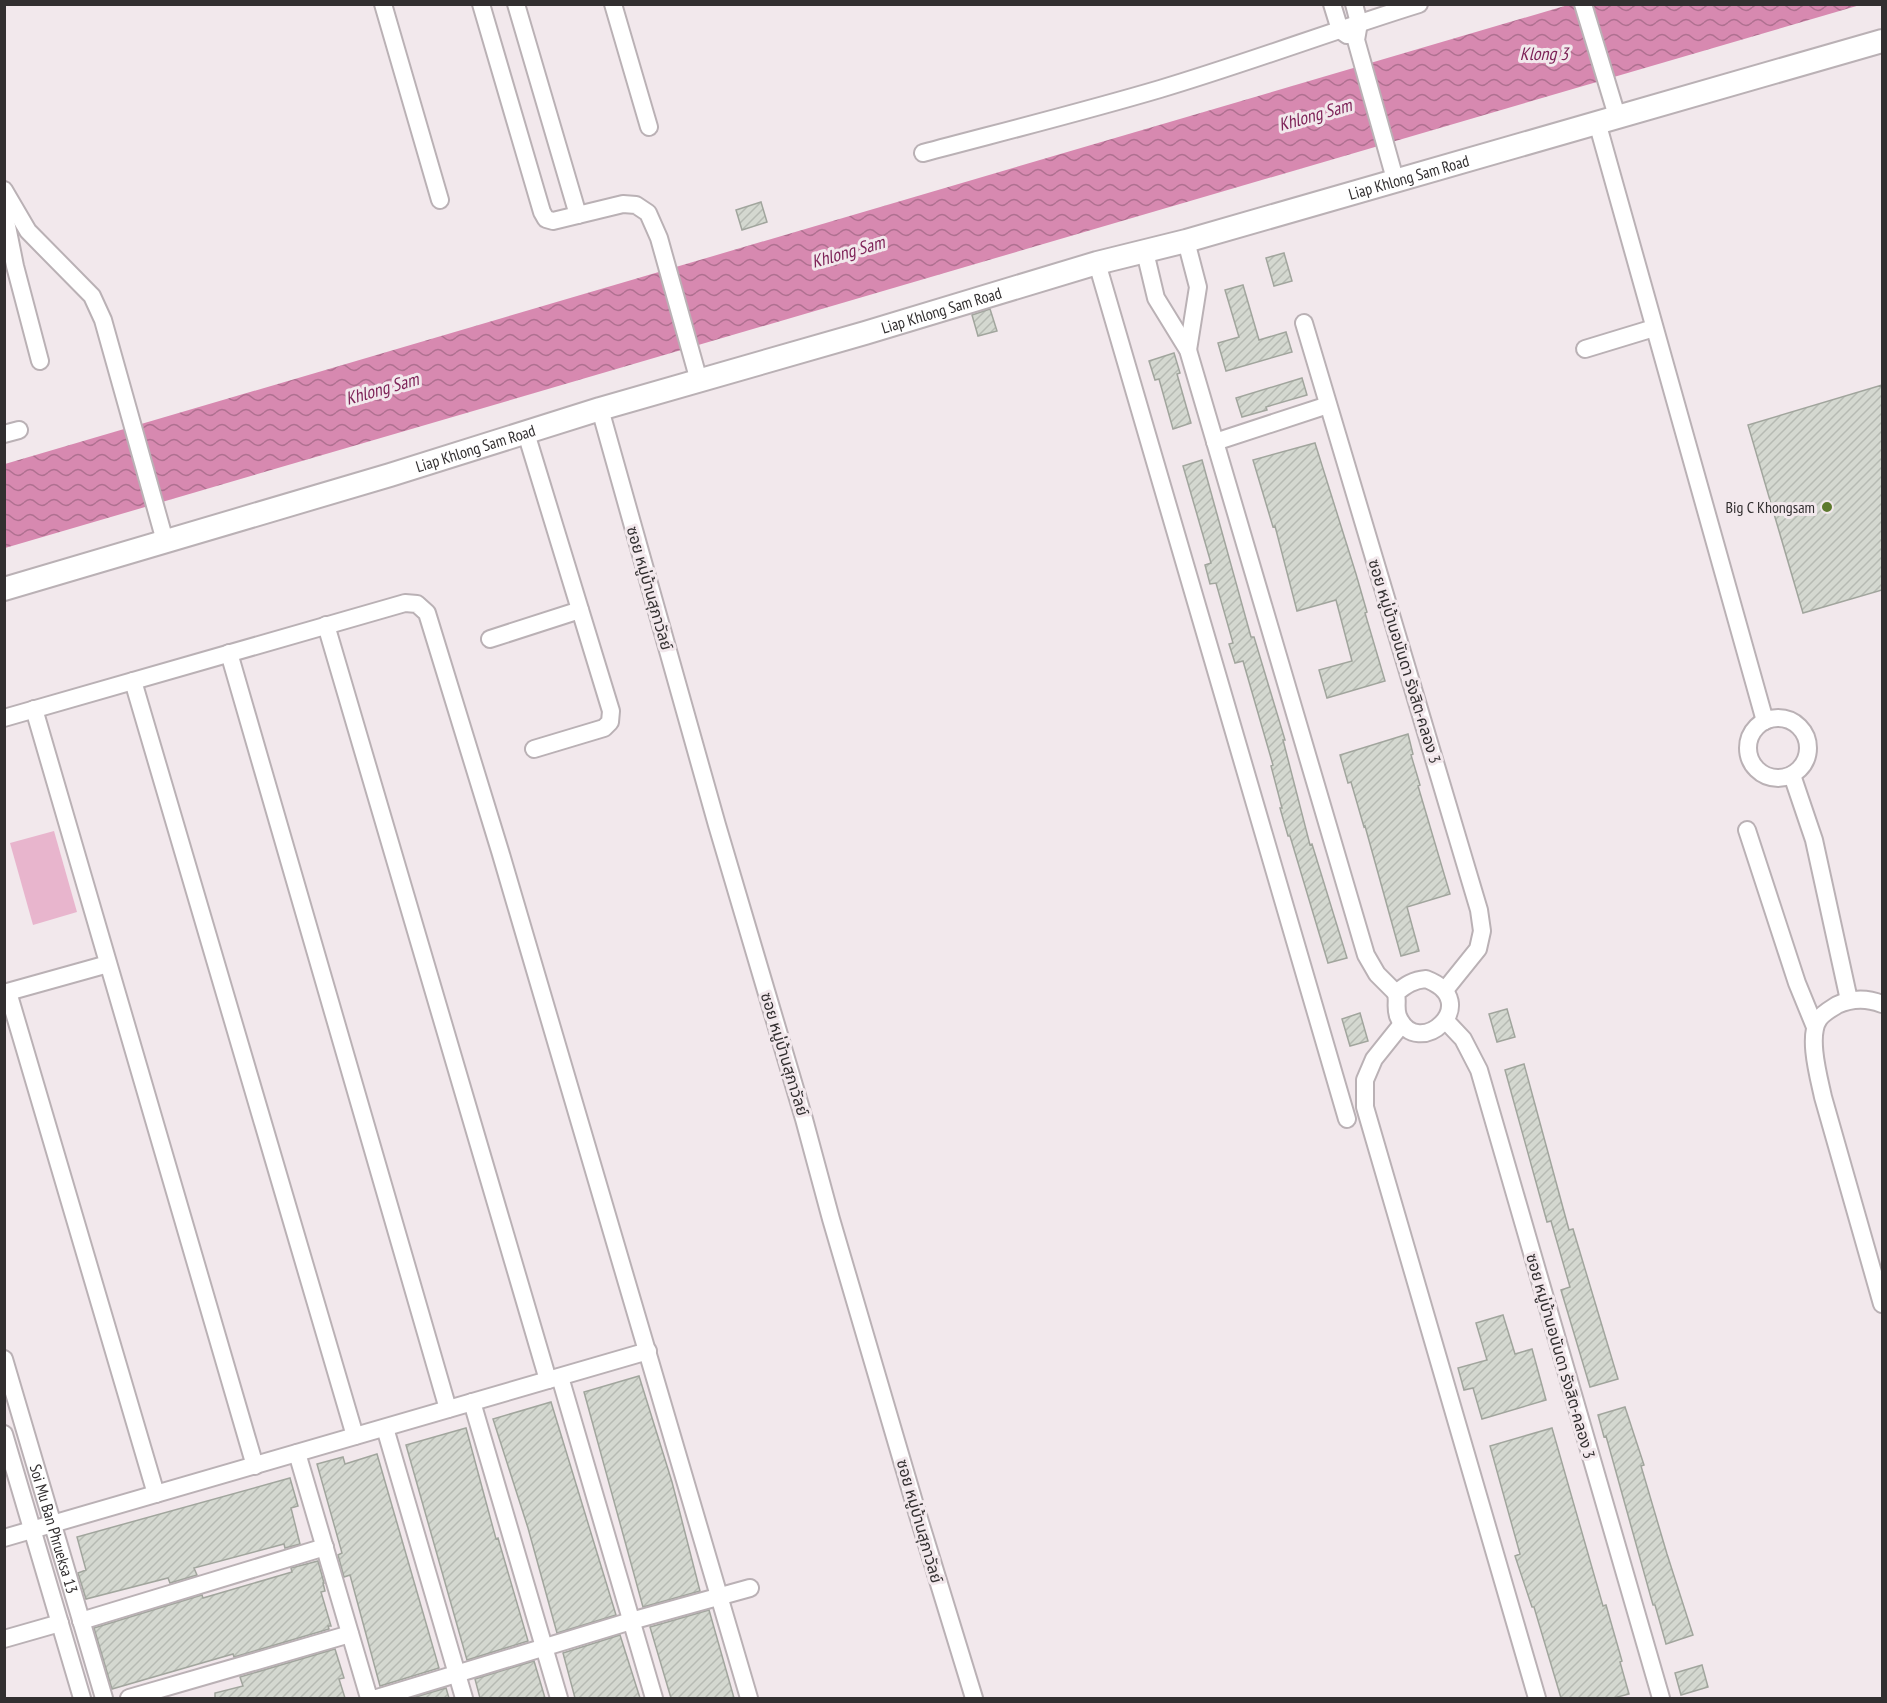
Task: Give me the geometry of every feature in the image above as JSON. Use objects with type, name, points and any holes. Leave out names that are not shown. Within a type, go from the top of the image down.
[{"type":"main road","name":"Liap Khlong Sam Road","points":[[4,589],[600,409],[1097,263],[1144,252],[1882,41]]},
{"type":"street","points":[[383,4],[440,200]]},
{"type":"street","points":[[481,4],[542,212],[546,219],[553,221],[623,204],[636,205],[648,213],[659,238],[699,381]]},
{"type":"street","points":[[516,4],[578,215]]},
{"type":"street","points":[[613,4],[649,127]]},
{"type":"street","points":[[1332,4],[1340,30],[1357,44]]},
{"type":"street","points":[[1354,4],[1359,23],[1357,44],[1395,179]]},
{"type":"street","points":[[923,153],[1159,89],[1267,56],[1419,4]]},
{"type":"street","points":[[1583,4],[1610,91],[1607,119],[1654,328],[1765,721]]},
{"type":"street","points":[[4,190],[27,231],[92,296],[103,320],[165,541]]},
{"type":"street","points":[[4,211],[15,266],[40,361]]},
{"type":"street","points":[[1186,240],[1198,287],[1188,350]]},
{"type":"street","points":[[1144,252],[1156,298],[1188,350],[1366,955],[1377,974],[1396,993],[1397,1015],[1409,1030],[1420,1034],[1430,1033],[1446,1021],[1450,1008],[1445,990],[1438,984],[1426,979],[1417,980],[1408,983],[1396,993]]},
{"type":"street","points":[[1097,263],[1347,1119]]},
{"type":"street","name":"ซอย หมู่บ้านอนันดา รังสิต-คลอง 3","points":[[1304,323],[1479,910],[1482,931],[1478,949],[1445,990]]},
{"type":"street","points":[[1585,349],[1654,328]]},
{"type":"street","points":[[1215,442],[1328,405]]},
{"type":"street","name":"ซอย หมู่บ้านสุภาวัลย์","points":[[600,409],[831,1219],[974,1698]]},
{"type":"street","points":[[526,433],[611,711],[610,723],[603,728],[534,749]]},
{"type":"street","points":[[4,718],[405,603],[417,604],[427,613],[500,850],[749,1698]]},
{"type":"street","points":[[490,639],[580,610]]},
{"type":"street","points":[[326,625],[554,1378],[654,1698]]},
{"type":"street","points":[[229,653],[448,1409]]},
{"type":"street","points":[[133,681],[355,1436]]},
{"type":"street","points":[[34,709],[255,1466]]},
{"type":"street","points":[[1774,718],[1792,721],[1805,735],[1808,753],[1799,770],[1792,775],[1773,778],[1757,769],[1751,761],[1749,752],[1752,734],[1765,721],[1774,718]]},
{"type":"street","points":[[1792,775],[1814,840],[1849,999]]},
{"type":"street","points":[[1747,830],[1797,983],[1815,1027],[1816,1063],[1823,1097],[1882,1304]]},
{"type":"street","points":[[108,964],[6,993],[156,1494]]},
{"type":"street","points":[[1815,1027],[1819,1018],[1849,999],[1882,1004]]},
{"type":"street","name":"ซอย หมู่บ้านอนันดา รังสิต-คลอง 3","points":[[1446,1021],[1463,1040],[1479,1070],[1661,1698]]},
{"type":"street","points":[[1402,1024],[1374,1059],[1365,1080],[1365,1107],[1537,1698]]},
{"type":"street","points":[[4,1539],[648,1351]]},
{"type":"street","name":"Soi Mu Ban Phrueksa 13","points":[[4,1359],[104,1698]]},
{"type":"street","points":[[472,1402],[559,1698]]},
{"type":"street","points":[[385,1428],[464,1698]]},
{"type":"street","name":"Soi Mu Ban Phrueksa 13","points":[[4,1434],[82,1698]]},
{"type":"street","points":[[297,1453],[369,1698]]},
{"type":"street","points":[[81,1621],[325,1547]]},
{"type":"street","points":[[377,1698],[631,1621],[750,1588]]},
{"type":"street","points":[[4,1639],[60,1623]]},
{"type":"street","points":[[129,1698],[350,1634]]},
{"type":"shaded area","points":[[54,831],[77,912],[33,925],[10,843]]},
{"type":"water","name":"Klong 3","points":[[1568,5],[1860,5],[5,548],[5,464]]},
{"type":"building","points":[[761,202],[767,222],[742,230],[736,210]]},
{"type":"building","points":[[1284,253],[1292,281],[1274,286],[1266,258]]},
{"type":"building","points":[[1243,285],[1259,340],[1286,332],[1292,352],[1226,371],[1218,343],[1239,337],[1225,290]]},
{"type":"building","points":[[990,309],[997,331],[978,336],[972,315]]},
{"type":"building","points":[[1174,353],[1180,373],[1177,374],[1191,423],[1173,429],[1159,379],[1155,380],[1149,361]]},
{"type":"building","points":[[1302,378],[1307,395],[1242,417],[1236,398]]},
{"type":"building","name":"Big C Khongsam","points":[[1882,385],[1882,590],[1803,613],[1748,425]]},
{"type":"building","points":[[1315,443],[1356,574],[1385,681],[1327,698],[1319,670],[1352,661],[1336,600],[1297,611],[1275,526],[1273,527],[1253,460]]},
{"type":"building","points":[[1202,460],[1251,637],[1254,637],[1285,740],[1283,740],[1310,845],[1312,844],[1347,958],[1328,963],[1280,808],[1282,808],[1271,766],[1273,765],[1243,661],[1235,663],[1229,644],[1233,643],[1216,583],[1210,584],[1205,565],[1211,563],[1183,466]]},
{"type":"building","points":[[1408,734],[1413,754],[1411,755],[1420,785],[1418,786],[1450,894],[1407,907],[1419,951],[1401,956],[1365,826],[1340,755]]},
{"type":"building","points":[[1507,1009],[1515,1037],[1497,1042],[1489,1014]]},
{"type":"building","points":[[1360,1013],[1368,1041],[1350,1046],[1342,1019]]},
{"type":"building","points":[[1524,1064],[1569,1230],[1573,1229],[1618,1379],[1590,1387],[1561,1290],[1570,1287],[1551,1221],[1547,1222],[1505,1070]]},
{"type":"building","points":[[1503,1315],[1515,1354],[1532,1349],[1546,1400],[1482,1419],[1473,1388],[1464,1390],[1458,1368],[1487,1360],[1476,1323]]},
{"type":"building","points":[[639,1376],[672,1482],[700,1591],[643,1607],[584,1392]]},
{"type":"building","points":[[551,1402],[616,1615],[557,1633],[528,1528],[493,1419]]},
{"type":"building","points":[[1625,1407],[1693,1635],[1666,1644],[1598,1415]]},
{"type":"building","points":[[466,1428],[496,1539],[498,1538],[528,1641],[467,1660],[406,1445]]},
{"type":"building","points":[[1552,1428],[1603,1606],[1606,1605],[1622,1661],[1620,1662],[1629,1694],[1614,1698],[1561,1698],[1534,1607],[1532,1607],[1515,1556],[1520,1554],[1490,1446]]},
{"type":"building","points":[[377,1454],[439,1668],[380,1686],[350,1575],[344,1577],[338,1555],[342,1553],[317,1464],[343,1457],[345,1464]]},
{"type":"building","points":[[290,1478],[298,1506],[291,1508],[300,1544],[285,1548],[284,1544],[194,1568],[197,1575],[170,1583],[168,1578],[86,1599],[78,1573],[86,1570],[77,1537]]},
{"type":"building","points":[[318,1561],[325,1591],[321,1592],[331,1626],[328,1626],[329,1629],[112,1689],[94,1628],[202,1595],[203,1598],[292,1572],[291,1568]]},
{"type":"building","points":[[709,1610],[734,1698],[671,1698],[650,1627]]},
{"type":"building","points":[[620,1635],[640,1698],[575,1698],[563,1653]]},
{"type":"building","points":[[335,1649],[344,1678],[339,1679],[345,1698],[215,1698],[215,1693],[243,1686],[240,1677]]},
{"type":"building","points":[[534,1661],[545,1698],[480,1698],[475,1679]]},
{"type":"building","points":[[1702,1665],[1708,1687],[1681,1695],[1675,1673]]},
{"type":"building","points":[[446,1688],[449,1698],[412,1698]]},
{"type":"place","name":"Big C Khongsam","points":[[1827,507]]},
{"type":"water label","name":"Khlong Sam","points":[[1315,115]]},
{"type":"water label","name":"Khlong Sam","points":[[848,252]]},
{"type":"water label","name":"Khlong Sam","points":[[382,389]]}]
